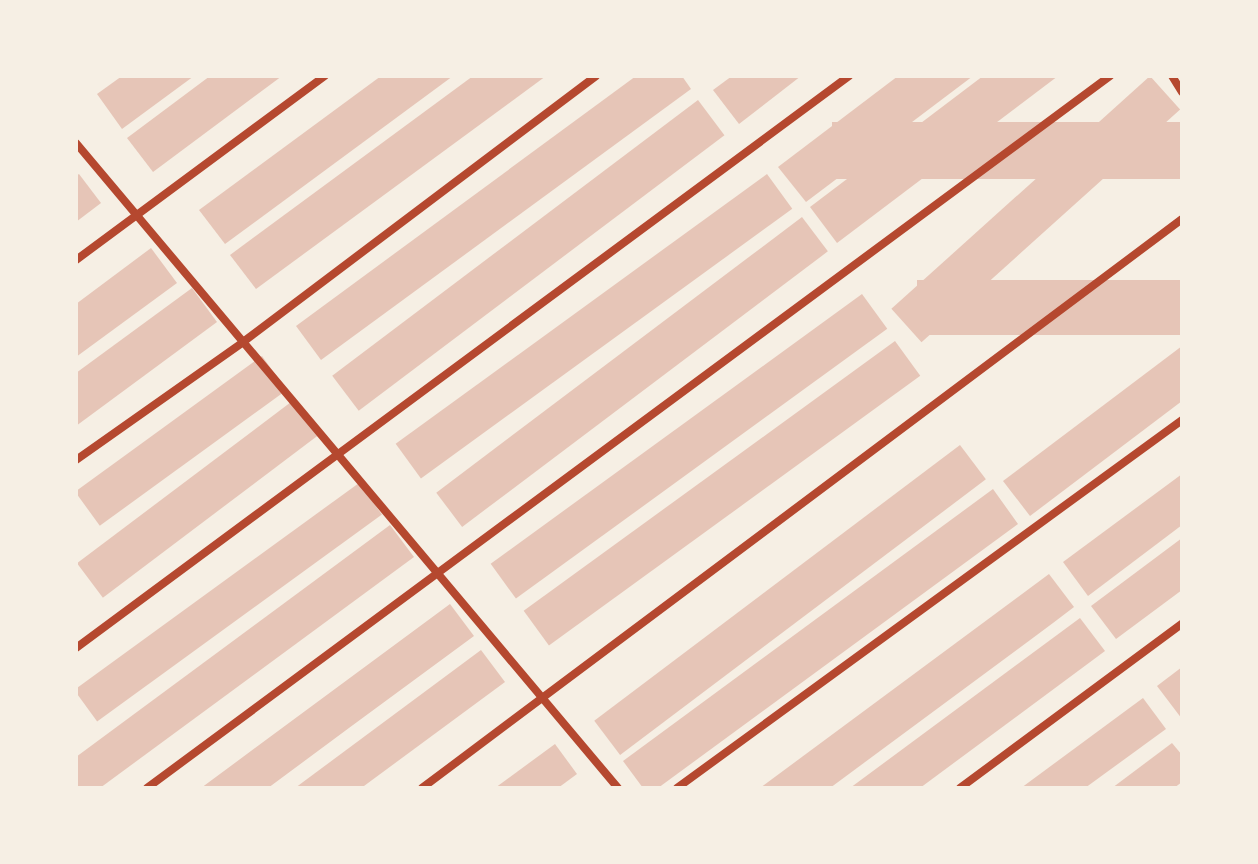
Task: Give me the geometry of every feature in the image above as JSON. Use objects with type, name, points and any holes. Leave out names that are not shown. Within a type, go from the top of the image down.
[{"type":"street","points":[[76,260],[325,76]]},
{"type":"street","points":[[76,460],[243,342],[596,76]]},
{"type":"street","points":[[76,648],[849,76]]},
{"type":"street","points":[[147,788],[1110,76]]},
{"type":"street","points":[[1172,76],[1182,92]]},
{"type":"street","points":[[76,143],[436,575],[546,695],[618,788]]},
{"type":"street","points":[[422,788],[1182,219]]},
{"type":"street","points":[[677,788],[1182,420]]},
{"type":"street","points":[[960,788],[1182,624]]},
{"type":"building","points":[[122,76],[194,76],[122,129],[97,94]]},
{"type":"building","points":[[210,76],[282,76],[153,172],[127,138]]},
{"type":"building","points":[[381,76],[453,76],[225,244],[199,210]]},
{"type":"building","points":[[473,76],[546,76],[256,289],[230,255]]},
{"type":"building","points":[[636,76],[682,76],[691,89],[321,360],[296,326]]},
{"type":"building","points":[[732,76],[801,76],[739,124],[713,90]]},
{"type":"building","points":[[898,76],[973,76],[806,202],[778,167]]},
{"type":"building","points":[[983,76],[1058,76],[837,243],[810,207]]},
{"type":"building","points":[[1150,76],[1180,109],[921,342],[891,309]]},
{"type":"building","points":[[698,100],[724,135],[359,411],[332,376]]},
{"type":"building","points":[[832,122],[1182,122],[1182,179],[832,179]]},
{"type":"building","points":[[79,174],[101,203],[76,222],[76,176]]},
{"type":"building","points":[[767,174],[792,209],[421,479],[396,444]]},
{"type":"building","points":[[802,217],[828,251],[462,527],[436,493]]},
{"type":"building","points":[[151,248],[177,283],[76,357],[76,304]]},
{"type":"building","points":[[917,280],[1182,280],[1182,335],[917,335]]},
{"type":"building","points":[[192,288],[217,322],[76,426],[76,373]]},
{"type":"building","points":[[862,294],[887,329],[516,599],[491,564]]},
{"type":"building","points":[[895,341],[920,376],[549,646],[524,611]]},
{"type":"building","points":[[1182,346],[1182,401],[1030,516],[1003,481]]},
{"type":"building","points":[[262,356],[287,390],[100,526],[76,491]]},
{"type":"building","points":[[295,399],[321,433],[103,598],[77,563]]},
{"type":"building","points":[[960,445],[986,479],[620,755],[594,721]]},
{"type":"building","points":[[1182,474],[1182,525],[1088,596],[1063,562]]},
{"type":"building","points":[[359,483],[382,515],[97,721],[76,689]]},
{"type":"building","points":[[993,489],[1018,524],[658,788],[643,788],[623,761]]},
{"type":"building","points":[[390,525],[414,557],[100,788],[76,788],[76,757]]},
{"type":"building","points":[[1182,538],[1182,590],[1116,639],[1091,606]]},
{"type":"building","points":[[1049,574],[1074,607],[1053,623],[830,788],[760,788]]},
{"type":"building","points":[[450,604],[474,636],[268,788],[201,788]]},
{"type":"building","points":[[1080,618],[1105,651],[920,788],[850,788]]},
{"type":"building","points":[[481,650],[505,682],[364,786],[295,788]]},
{"type":"building","points":[[1182,667],[1182,719],[1157,686]]},
{"type":"building","points":[[1143,698],[1166,729],[1085,788],[1021,788]]},
{"type":"building","points":[[1172,743],[1182,755],[1182,782],[1174,788],[1112,788]]},
{"type":"building","points":[[555,744],[577,774],[558,788],[495,788]]}]
